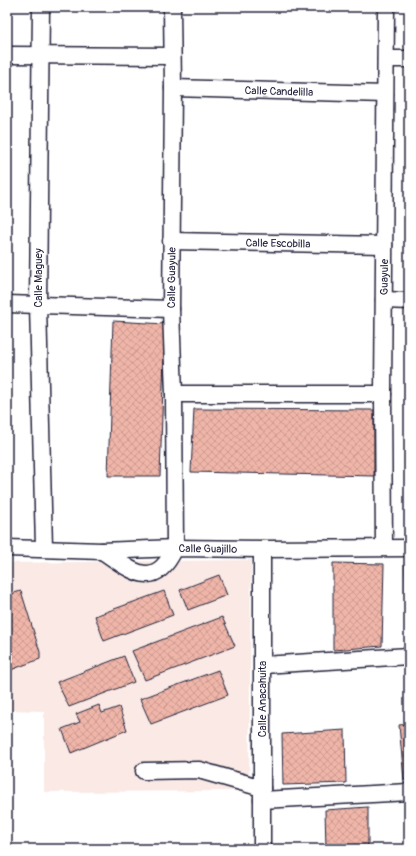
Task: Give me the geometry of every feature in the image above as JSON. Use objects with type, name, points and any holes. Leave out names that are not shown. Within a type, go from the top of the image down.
[{"type":"street","name":"Calle Maguey","points":[[41,7],[38,304],[44,548]]},
{"type":"street","name":"Calle Guayule","points":[[172,7],[173,88],[171,309],[174,394],[175,548]]},
{"type":"street","name":"Guayule","points":[[384,547],[383,394],[386,7]]},
{"type":"street","points":[[7,55],[172,56]]},
{"type":"street","points":[[386,60],[409,59]]},
{"type":"street","name":"Calle Candelilla","points":[[173,88],[385,94]]},
{"type":"street","name":"Calle Escobilla","points":[[171,241],[384,245]]},
{"type":"street","points":[[384,300],[409,301]]},
{"type":"street","points":[[7,304],[171,309]]},
{"type":"street","points":[[174,394],[383,394]]},
{"type":"street","name":"Calle Guajillo","points":[[7,548],[102,550],[175,548],[409,548]]},
{"type":"street","points":[[102,550],[137,573],[149,575],[159,570],[169,560],[175,548]]},
{"type":"street","name":"Calle Anacahuita","points":[[262,549],[262,849]]},
{"type":"street","points":[[262,665],[409,656]]},
{"type":"street","points":[[144,771],[199,770],[262,794],[409,792]]},
{"type":"shaded area","points":[[251,560],[249,791],[44,792],[44,711],[7,710],[7,563]]},
{"type":"building","points":[[113,321],[165,324],[160,476],[108,476]]},
{"type":"building","points":[[194,409],[374,410],[374,476],[191,472]]},
{"type":"building","points":[[333,563],[384,564],[382,646],[333,650]]},
{"type":"building","points":[[405,563],[409,563],[409,601],[406,602]]},
{"type":"building","points":[[219,575],[227,595],[188,610],[180,590]]},
{"type":"building","points":[[21,591],[40,652],[40,659],[8,671],[7,595]]},
{"type":"building","points":[[164,591],[173,615],[104,641],[95,616]]},
{"type":"building","points":[[222,617],[235,646],[145,680],[132,651]]},
{"type":"building","points":[[124,656],[134,682],[69,707],[57,682]]},
{"type":"building","points":[[218,670],[228,695],[151,724],[140,699]]},
{"type":"building","points":[[99,705],[102,713],[119,707],[127,730],[71,753],[62,729],[80,722],[76,714]]},
{"type":"building","points":[[409,724],[409,780],[404,780],[399,725]]},
{"type":"building","points":[[345,730],[346,783],[283,785],[282,734]]},
{"type":"building","points":[[368,807],[368,849],[326,849],[325,810]]}]
